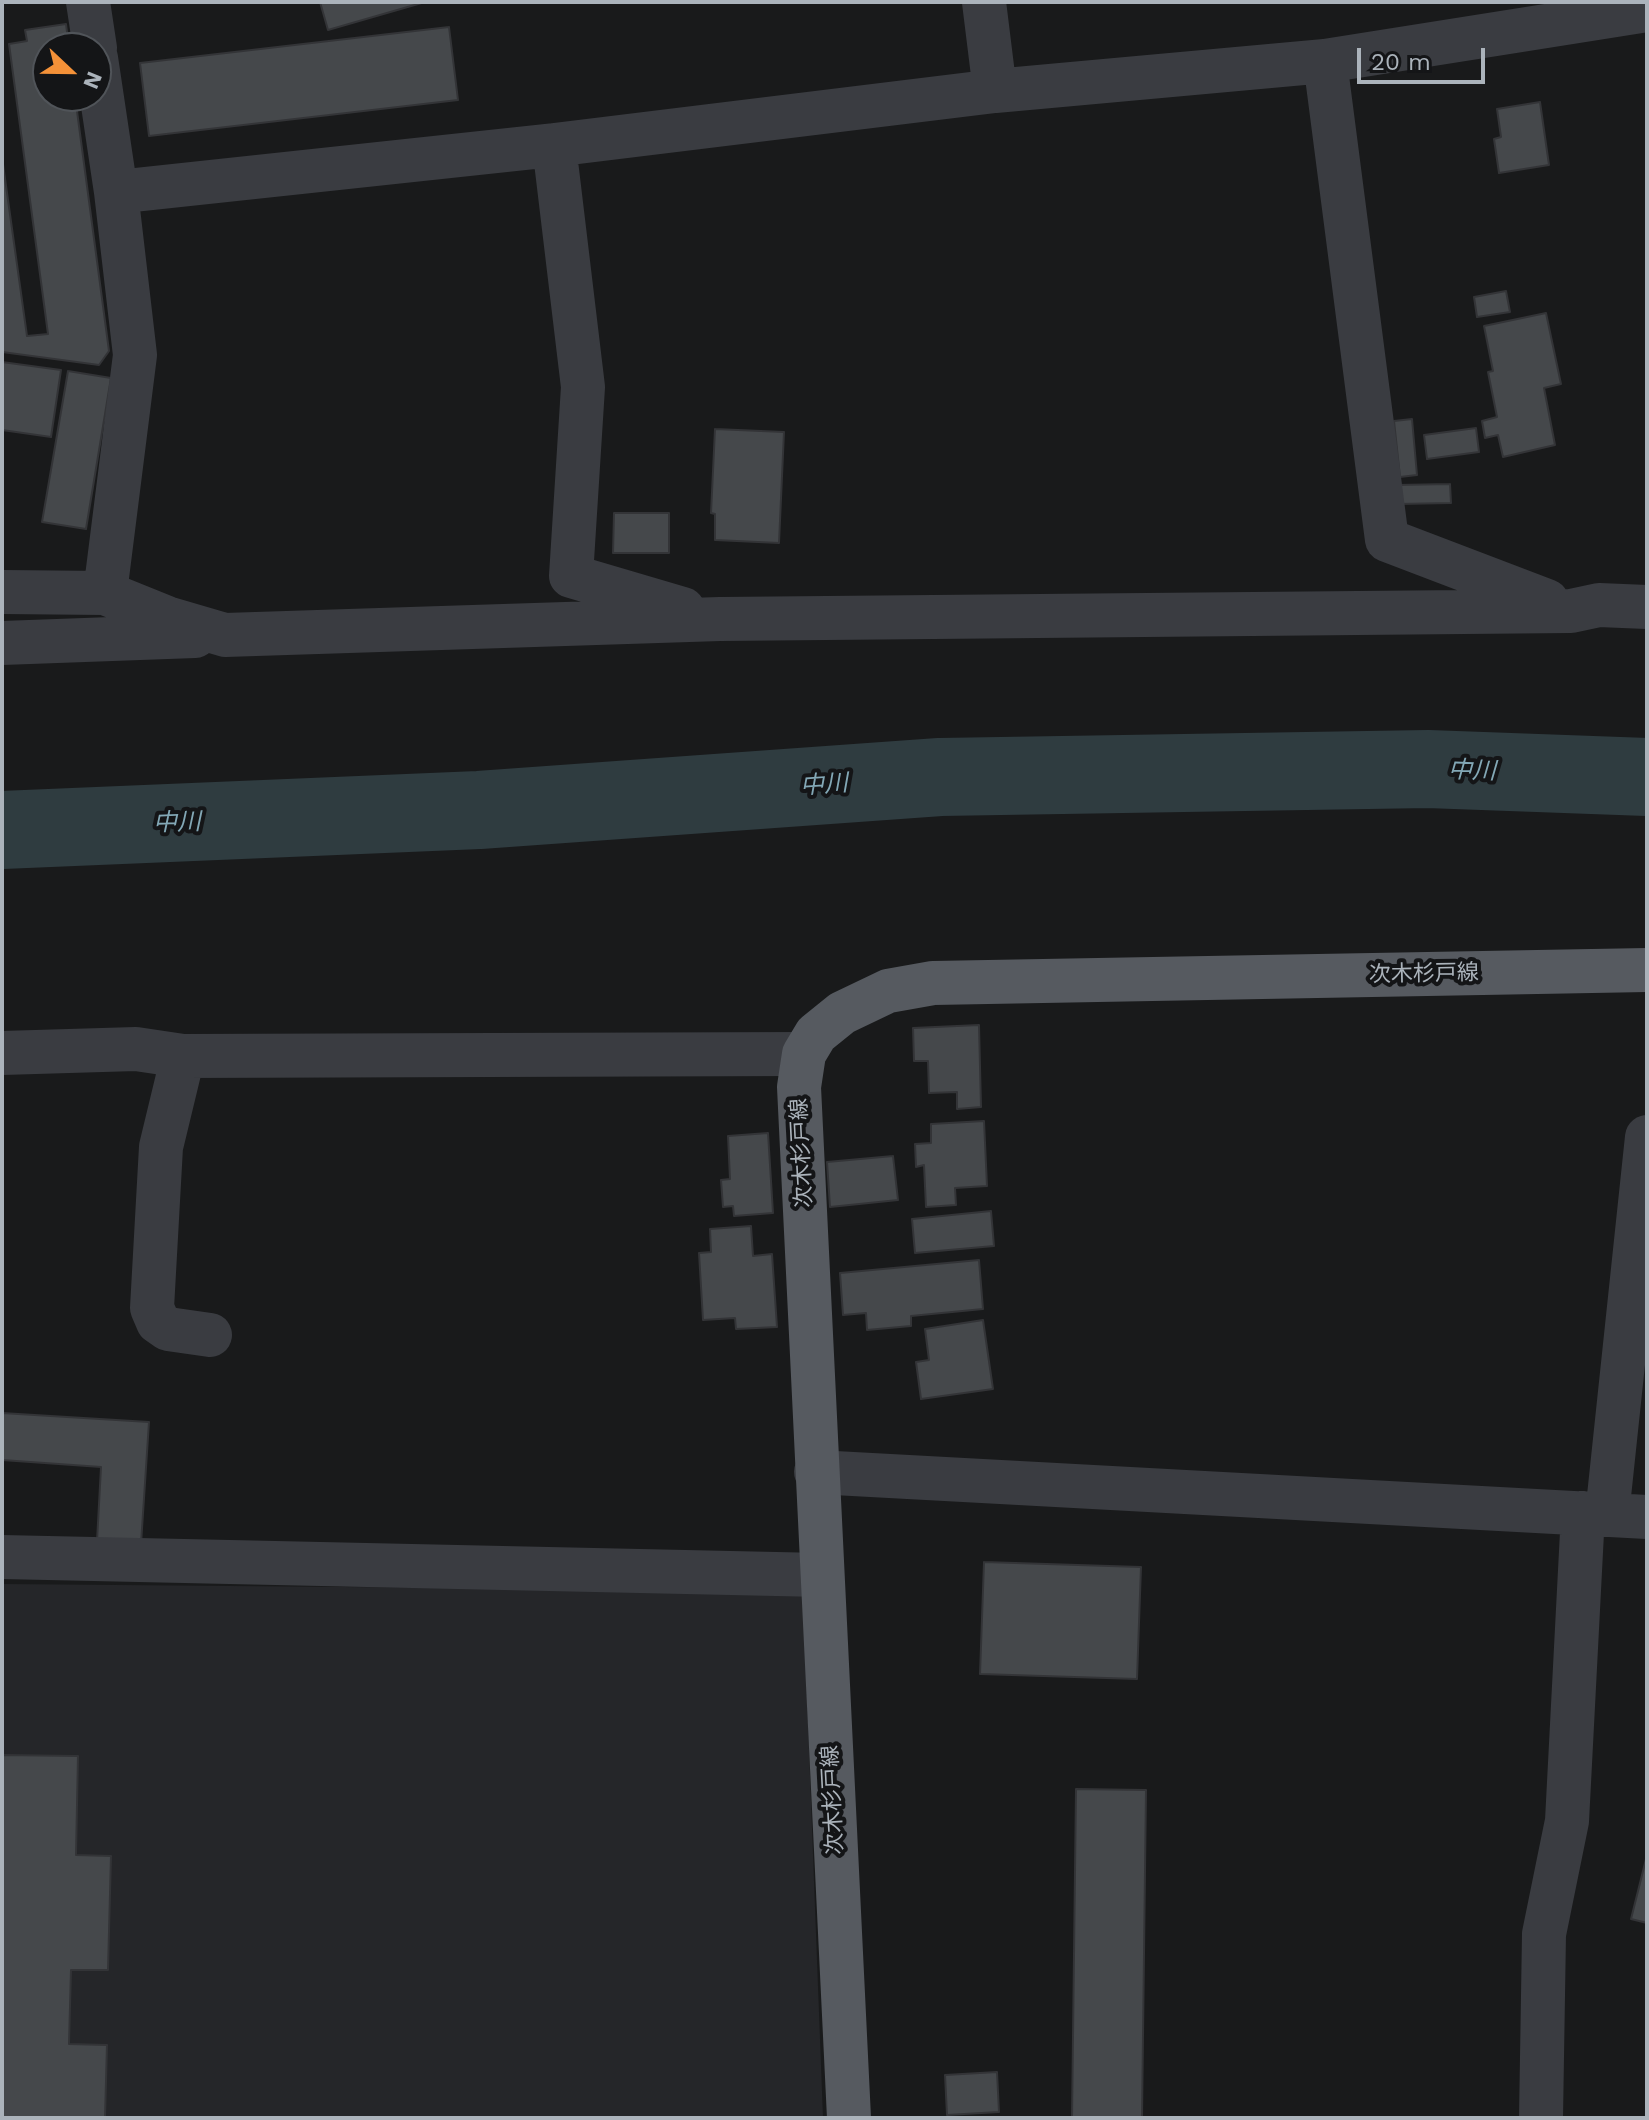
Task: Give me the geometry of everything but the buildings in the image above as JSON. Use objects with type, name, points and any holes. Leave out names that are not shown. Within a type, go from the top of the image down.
[{"type":"main road","name":"次木杉戸線","points":[[849,2118],[799,1087],[804,1054],[816,1034],[842,1013],[888,991],[933,983],[1647,970]]},
{"type":"street","points":[[88,2],[93,32]]},
{"type":"street","points":[[984,2],[995,91]]},
{"type":"street","points":[[116,192],[554,145],[995,91],[1325,61],[1647,10]]},
{"type":"street","points":[[1325,61],[1387,540],[1571,611]]},
{"type":"street","points":[[104,112],[135,355],[105,593]]},
{"type":"street","points":[[554,145],[583,387],[571,576],[720,619]]},
{"type":"street","points":[[2,592],[105,593],[167,618],[225,635]]},
{"type":"street","points":[[2,643],[720,619],[1571,611],[1599,605],[1647,607]]},
{"type":"street","points":[[2,1053],[136,1049],[183,1056],[804,1054]]},
{"type":"street","points":[[183,1056],[161,1147],[152,1308],[158,1322],[168,1329],[210,1335]]},
{"type":"street","points":[[1541,2118],[1544,1934],[1567,1821],[1612,1515],[1647,1137]]},
{"type":"street","points":[[816,1472],[1612,1515]]},
{"type":"street","points":[[2,1557],[822,1575]]},
{"type":"shaded area","points":[[2,1584],[803,1591],[823,2118],[2,2118]]},
{"type":"waterway","name":"中川","points":[[2,830],[479,810],[940,777],[1428,769],[1647,777]]}]
